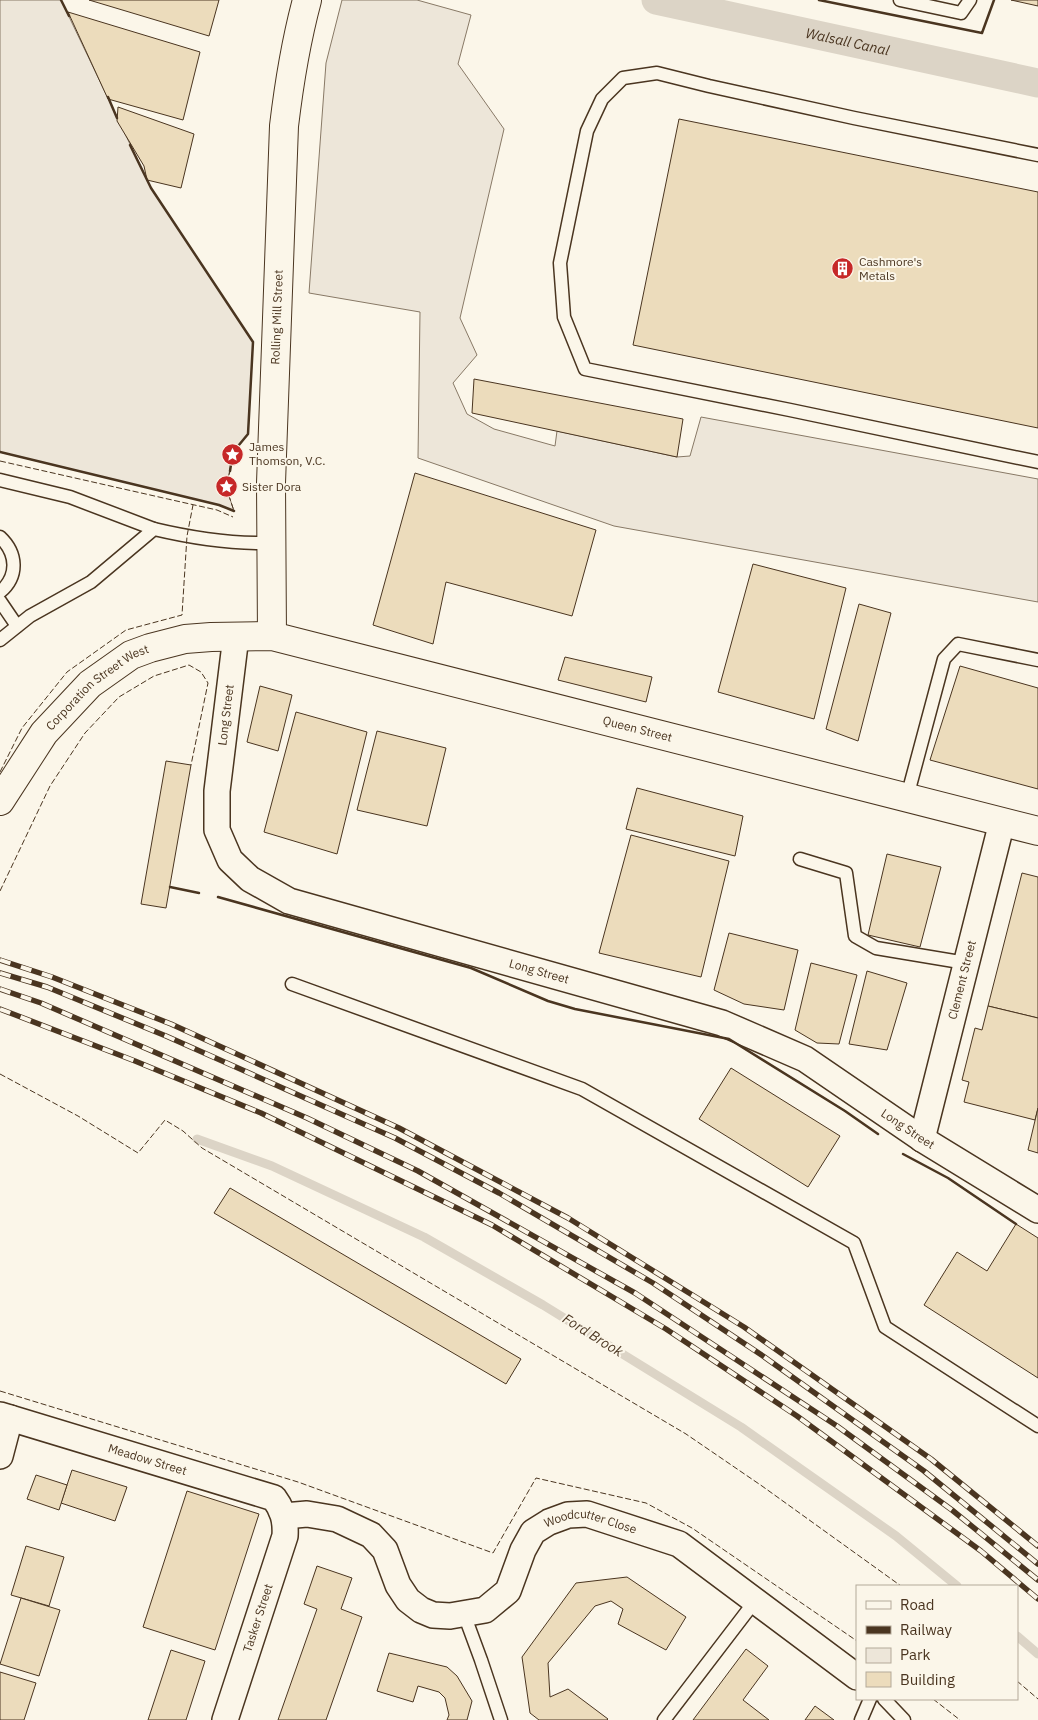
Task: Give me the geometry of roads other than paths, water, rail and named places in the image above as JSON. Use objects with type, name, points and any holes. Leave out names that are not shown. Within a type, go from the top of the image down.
[{"type":"street","name":"Rolling Mill Street","points":[[272,636],[271,483],[284,126],[296,48],[307,0]]},
{"type":"street","name":"Queen Street","points":[[236,636],[272,636],[1038,831]]},
{"type":"street","name":"Long Street","points":[[236,636],[217,792],[217,830],[230,860],[250,879],[289,901],[722,1023],[805,1060],[922,1139],[1038,1210]]},
{"type":"street","name":"Corporation Street West","points":[[0,801],[44,733],[90,684],[131,655],[185,639],[236,636]]},
{"type":"street","name":"Clement Street","points":[[922,1139],[1002,822]]},
{"type":"street","points":[[0,1456],[5,1416]]},
{"type":"street","name":"Meadow Street","points":[[5,1416],[274,1498],[282,1508],[284,1516]]},
{"type":"street","name":"Woodcutter Close","points":[[284,1516],[307,1514],[337,1519],[371,1535],[385,1550],[398,1585],[408,1600],[421,1610],[433,1615],[450,1616],[485,1610],[508,1591],[523,1550],[533,1532],[549,1522],[568,1515],[587,1514],[679,1544],[856,1676]]},
{"type":"street","name":"Tasker Street","points":[[225,1720],[285,1536],[284,1516]]},
{"type":"lane","points":[[900,0],[961,13],[970,0]]},
{"type":"lane","points":[[1038,155],[854,118],[657,73],[623,78],[602,99],[587,131],[560,262],[564,317],[585,369],[1038,462]]},
{"type":"lane","points":[[0,480],[70,497],[154,529],[187,536],[252,543],[271,543]]},
{"type":"lane","points":[[0,640],[30,616],[91,582],[154,529]]},
{"type":"lane","points":[[0,537],[8,545],[14,567],[11,578],[0,592]]},
{"type":"lane","points":[[0,601],[18,626]]},
{"type":"lane","points":[[907,797],[944,659],[958,644],[1038,660]]},
{"type":"lane","points":[[800,859],[846,873],[855,936],[876,948],[966,964]]},
{"type":"lane","points":[[292,984],[582,1089],[854,1243],[884,1327],[1038,1426]]},
{"type":"lane","points":[[664,1720],[755,1602]]},
{"type":"lane","points":[[464,1614],[501,1720]]},
{"type":"lane","points":[[860,1720],[870,1700]]},
{"type":"lane","points":[[885,1700],[904,1720]]},
{"type":"waterway","name":"Walsall Canal","points":[[656,0],[1038,83]]},
{"type":"waterway","name":"Ford Brook","points":[[197,1139],[272,1166],[424,1237],[543,1305],[741,1427],[896,1536],[956,1585]]},
{"type":"waterway","name":"Ford Brook","points":[[1018,1637],[1038,1654]]},
{"type":"railway","points":[[0,960],[52,977],[171,1024],[399,1128],[568,1218],[744,1327],[931,1459],[1038,1546]]},
{"type":"railway","points":[[0,973],[47,987],[166,1036],[395,1138],[499,1193],[653,1283],[763,1356],[924,1471],[1038,1564]]},
{"type":"railway","points":[[0,989],[41,1003],[307,1118],[418,1171],[635,1293],[837,1426],[952,1510],[1038,1580]]},
{"type":"railway","points":[[0,1009],[135,1061],[261,1113],[492,1225],[666,1329],[797,1416],[981,1551],[1038,1599]]},
{"type":"place","name":"Cashmore's Metals","points":[[843,269]]},
{"type":"place","name":"James Thomson, V.C.","points":[[233,454]]},
{"type":"place","name":"Sister Dora","points":[[226,487]]}]
